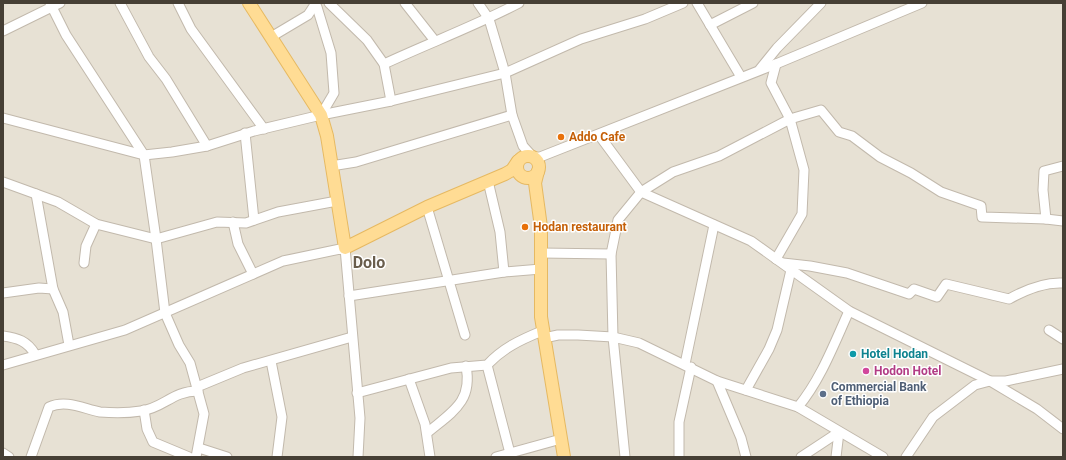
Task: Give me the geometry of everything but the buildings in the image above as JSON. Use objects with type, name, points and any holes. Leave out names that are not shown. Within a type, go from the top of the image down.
[{"type":"main road","points":[[249,3],[321,115],[328,136],[331,166],[344,248],[427,207],[505,174],[512,170],[518,161],[526,156],[533,157],[539,164],[535,183],[541,227],[543,335],[564,457]]},
{"type":"main road","points":[[518,161],[516,168],[531,186],[536,197]]},
{"type":"main road","points":[[505,174],[533,177],[538,171]]},
{"type":"street","points":[[3,31],[51,5],[60,3]]},
{"type":"street","points":[[120,3],[149,58],[166,78],[207,146]]},
{"type":"street","points":[[178,3],[191,29],[264,129]]},
{"type":"street","points":[[329,3],[366,40],[384,64],[391,101]]},
{"type":"street","points":[[405,3],[435,41]]},
{"type":"street","points":[[478,3],[489,19],[505,73],[512,115],[523,146],[523,152],[518,161]]},
{"type":"street","points":[[384,64],[489,19],[519,3]]},
{"type":"street","points":[[3,118],[144,155],[207,146],[245,133],[321,115],[391,101],[505,73],[581,39],[645,19],[683,3]]},
{"type":"street","points":[[697,3],[741,78]]},
{"type":"street","points":[[710,25],[753,3]]},
{"type":"street","points":[[760,70],[777,48],[821,3]]},
{"type":"street","points":[[523,146],[533,157],[550,154],[776,64],[921,3]]},
{"type":"street","points":[[315,4],[331,53],[334,93],[321,115]]},
{"type":"street","points":[[271,37],[308,15],[315,4]]},
{"type":"street","points":[[51,5],[66,35],[144,155],[156,239],[164,313],[179,345],[190,363],[204,414],[198,452],[227,457]]},
{"type":"street","points":[[776,64],[771,83],[790,119],[804,170],[802,214],[779,261]]},
{"type":"street","points":[[625,457],[613,337],[611,254],[618,220],[641,192],[673,172],[719,156],[790,119],[821,110],[839,132],[852,136],[880,157],[912,173],[941,192],[981,206],[982,217],[1063,221]]},
{"type":"street","points":[[331,166],[356,162],[512,115]]},
{"type":"street","points":[[245,133],[254,220]]},
{"type":"street","points":[[599,134],[641,192],[751,241],[849,311],[990,381],[1037,409],[1063,429]]},
{"type":"street","points":[[538,171],[542,162],[550,154]]},
{"type":"street","points":[[1046,220],[1043,190],[1044,171],[1063,166]]},
{"type":"street","points":[[488,181],[500,232],[504,272]]},
{"type":"street","points":[[3,182],[58,202],[96,224],[156,239],[217,222],[246,223],[278,212],[337,202]]},
{"type":"street","points":[[36,194],[54,289],[63,312],[69,345]]},
{"type":"street","points":[[427,207],[465,335]]},
{"type":"street","points":[[233,222],[238,244],[253,274]]},
{"type":"street","points":[[84,263],[86,246],[96,224]]},
{"type":"street","points":[[679,457],[679,422],[714,225]]},
{"type":"street","points":[[3,365],[35,354],[125,330],[283,261],[344,248],[360,418],[358,457]]},
{"type":"street","points":[[541,253],[611,254]]},
{"type":"street","points":[[779,261],[847,273],[909,294],[914,289],[937,297],[946,284],[1009,299],[1024,290],[1063,283]]},
{"type":"street","points":[[349,296],[504,272],[541,269]]},
{"type":"street","points":[[746,390],[778,330],[792,270]]},
{"type":"street","points":[[3,293],[39,288],[54,289]]},
{"type":"street","points":[[798,407],[808,394],[825,364],[849,311]]},
{"type":"street","points":[[1049,330],[1063,340]]},
{"type":"street","points":[[357,393],[451,368],[487,365],[500,352],[527,337],[543,335],[613,337],[638,342],[717,381],[798,407],[883,457]]},
{"type":"street","points":[[3,336],[18,338],[30,346],[35,354]]},
{"type":"street","points":[[31,457],[50,407],[56,404],[91,408],[101,412],[144,410],[157,407],[176,394],[197,389],[243,368],[352,337]]},
{"type":"street","points":[[271,361],[282,417],[277,457]]},
{"type":"street","points":[[487,365],[511,455]]},
{"type":"street","points":[[427,433],[461,405],[468,386],[466,366]]},
{"type":"street","points":[[906,457],[933,417],[975,385],[990,381],[1006,381],[1063,368]]},
{"type":"street","points":[[409,379],[427,433],[430,457]]},
{"type":"street","points":[[717,381],[741,438],[746,457]]},
{"type":"street","points":[[144,410],[147,429],[153,442],[189,457]]},
{"type":"street","points":[[801,457],[839,432]]},
{"type":"street","points":[[836,457],[839,432]]},
{"type":"street","points":[[496,457],[511,455],[561,439]]},
{"type":"street","points":[[3,453],[9,457]]},
{"type":"shaded area","points":[[3,3],[1063,3],[1063,457],[3,457]]},
{"type":"place","name":"Addo Cafe","points":[[561,137]]},
{"type":"place","name":"Hodan restaurant","points":[[525,227]]},
{"type":"place","name":"Hotel Hodan","points":[[853,354]]},
{"type":"place","name":"Hodon Hotel","points":[[866,371]]},
{"type":"place","name":"Commercial Bank of Ethiopia","points":[[823,394]]},
{"type":"district","name":"Dolo","points":[[369,262]]}]
